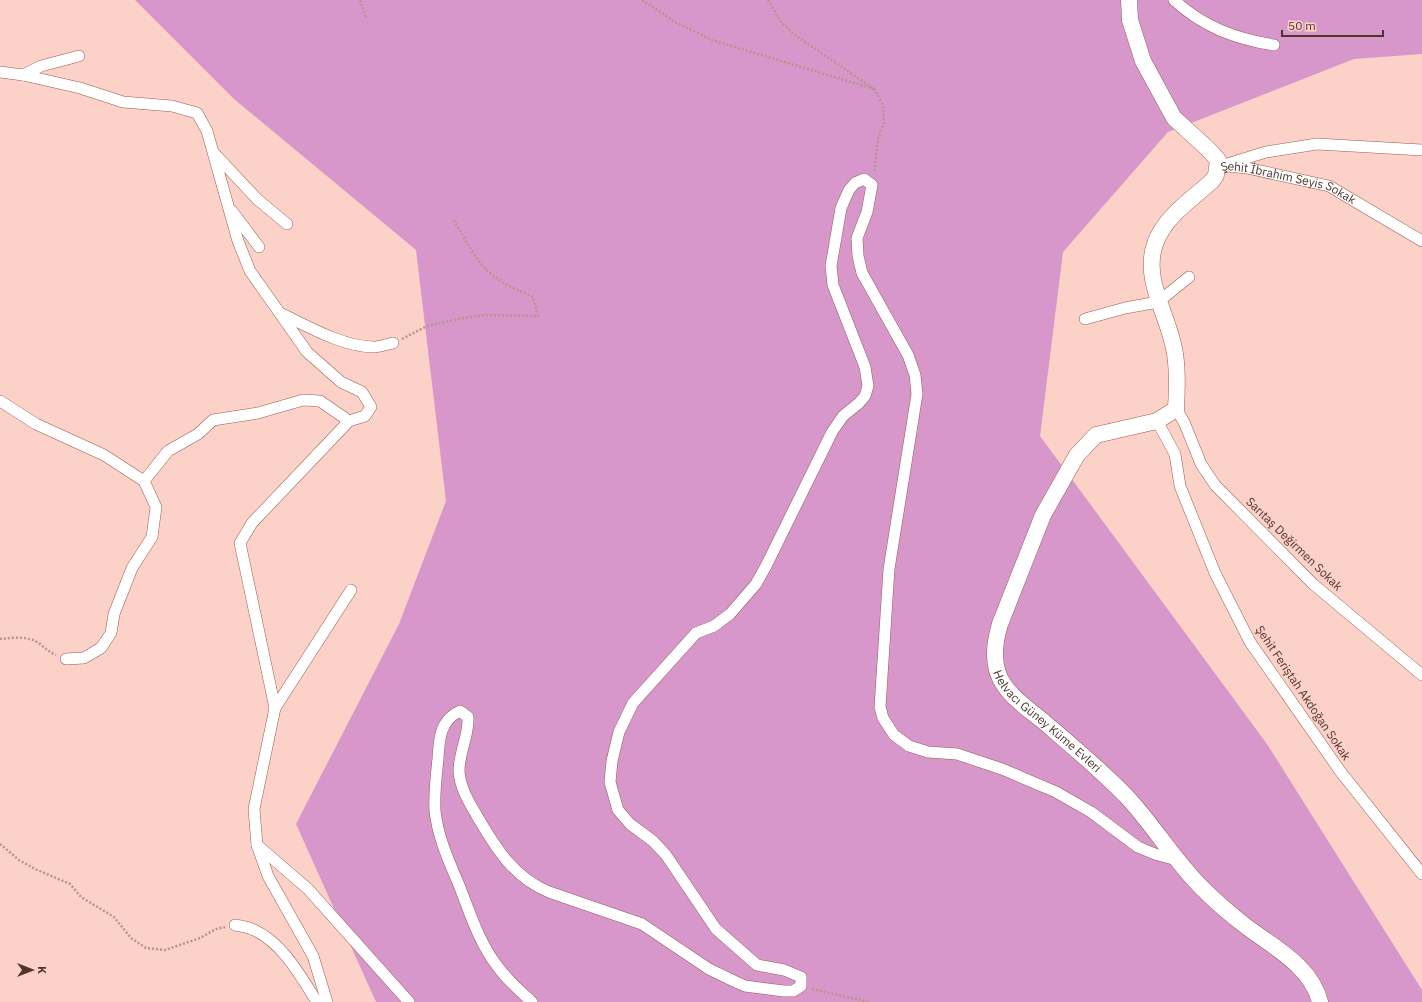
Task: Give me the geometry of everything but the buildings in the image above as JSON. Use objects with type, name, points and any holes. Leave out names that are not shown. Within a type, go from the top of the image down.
[{"type":"street","points":[[1129,0],[1130,20],[1143,61],[1174,118],[1214,155],[1218,160],[1218,168],[1266,152],[1317,144],[1422,150]]},
{"type":"street","points":[[1174,0],[1194,16],[1216,29],[1232,36],[1274,45]]},
{"type":"street","points":[[23,75],[42,66],[79,56]]},
{"type":"street","points":[[0,72],[23,75],[80,88],[123,102],[172,106],[197,113],[207,131],[238,241],[250,271],[308,352],[341,382],[362,392],[371,406],[365,416],[349,421],[252,523],[240,543],[275,708]]},
{"type":"street","points":[[214,152],[257,199],[287,224]]},
{"type":"street","name":"Şehit İbrahim Seyis Sokak","points":[[1176,409],[1177,382],[1175,354],[1170,331],[1158,302],[1153,278],[1155,243],[1174,215],[1212,181],[1218,168],[1228,166],[1247,168],[1329,186],[1422,241]]},
{"type":"street","points":[[532,1002],[503,974],[492,959],[469,912],[441,840],[435,812],[434,792],[439,741],[445,722],[452,715],[460,711],[468,717],[468,726],[459,762],[459,773],[464,793],[496,849],[523,877],[544,890],[642,924],[709,969],[736,982],[750,986],[784,991],[793,991],[802,986],[801,977],[784,970],[757,964],[716,930],[666,855],[653,841],[630,824],[618,810],[611,791],[610,772],[619,732],[633,703],[696,633],[722,620],[756,584],[832,432],[843,416],[859,404],[865,396],[868,376],[832,285],[831,266],[838,218],[844,199],[855,182],[864,179],[872,185],[867,212],[857,238],[862,273],[910,360],[915,375],[917,394],[889,569],[880,707],[883,718],[894,735],[909,746],[928,752],[957,754],[1002,769],[1056,792],[1091,812],[1138,847],[1155,854],[1177,860]]},
{"type":"street","points":[[228,205],[259,247]]},
{"type":"street","points":[[1085,319],[1125,308],[1158,302],[1189,277]]},
{"type":"street","points":[[280,313],[320,332],[356,344],[374,347],[393,343]]},
{"type":"street","points":[[144,481],[168,451],[198,434],[213,420],[258,412],[303,400],[320,401],[349,421]]},
{"type":"street","points":[[0,401],[36,424],[104,454],[144,481],[156,508],[152,537],[132,568],[114,614],[111,633],[100,648],[84,658],[66,659]]},
{"type":"street","points":[[1157,421],[1176,409]]},
{"type":"street","name":"Sarıtaş Değirmen Sokak","points":[[1176,409],[1184,422],[1201,464],[1215,485],[1313,584],[1422,675]]},
{"type":"street","name":"Helvacı Güney Küme Evleri","points":[[1157,421],[1096,435],[1077,455],[1043,515],[1000,624],[995,642],[995,658],[1004,685],[1127,797],[1177,860],[1202,888],[1242,924],[1292,960],[1306,975],[1317,992],[1320,1002]]},
{"type":"street","name":"Şehit Feriştah Akdoğan Sokak","points":[[1157,421],[1175,454],[1180,486],[1215,573],[1250,642],[1340,771],[1422,874]]},
{"type":"street","points":[[327,1002],[313,956],[268,876],[257,844],[254,809],[275,708],[351,590]]},
{"type":"street","points":[[257,844],[308,889],[409,1002]]},
{"type":"street","points":[[235,925],[254,930],[270,940],[295,969],[317,1002]]},
{"type":"path","points":[[360,0],[366,17]]},
{"type":"path","points":[[642,0],[677,23],[712,40],[874,89]]},
{"type":"path","points":[[768,0],[781,22],[795,36],[874,89],[883,105],[884,123],[878,140],[872,185]]},
{"type":"path","points":[[393,343],[427,326],[464,318],[484,315],[538,316],[533,297],[498,279],[484,266],[472,251],[453,219]]},
{"type":"path","points":[[0,639],[16,637],[34,641],[49,652],[66,659]]},
{"type":"path","points":[[0,844],[24,863],[70,884],[81,898],[114,916],[131,938],[146,948],[165,950],[200,938],[216,930],[235,925]]},
{"type":"path","points":[[802,986],[868,1002]]},
{"type":"shaded area","points":[[135,0],[1422,0],[1422,54],[1354,59],[1168,132],[1063,252],[1040,436],[1267,744],[1422,990],[1422,1002],[376,1002],[296,824],[399,624],[446,501],[416,250],[234,99]]}]
